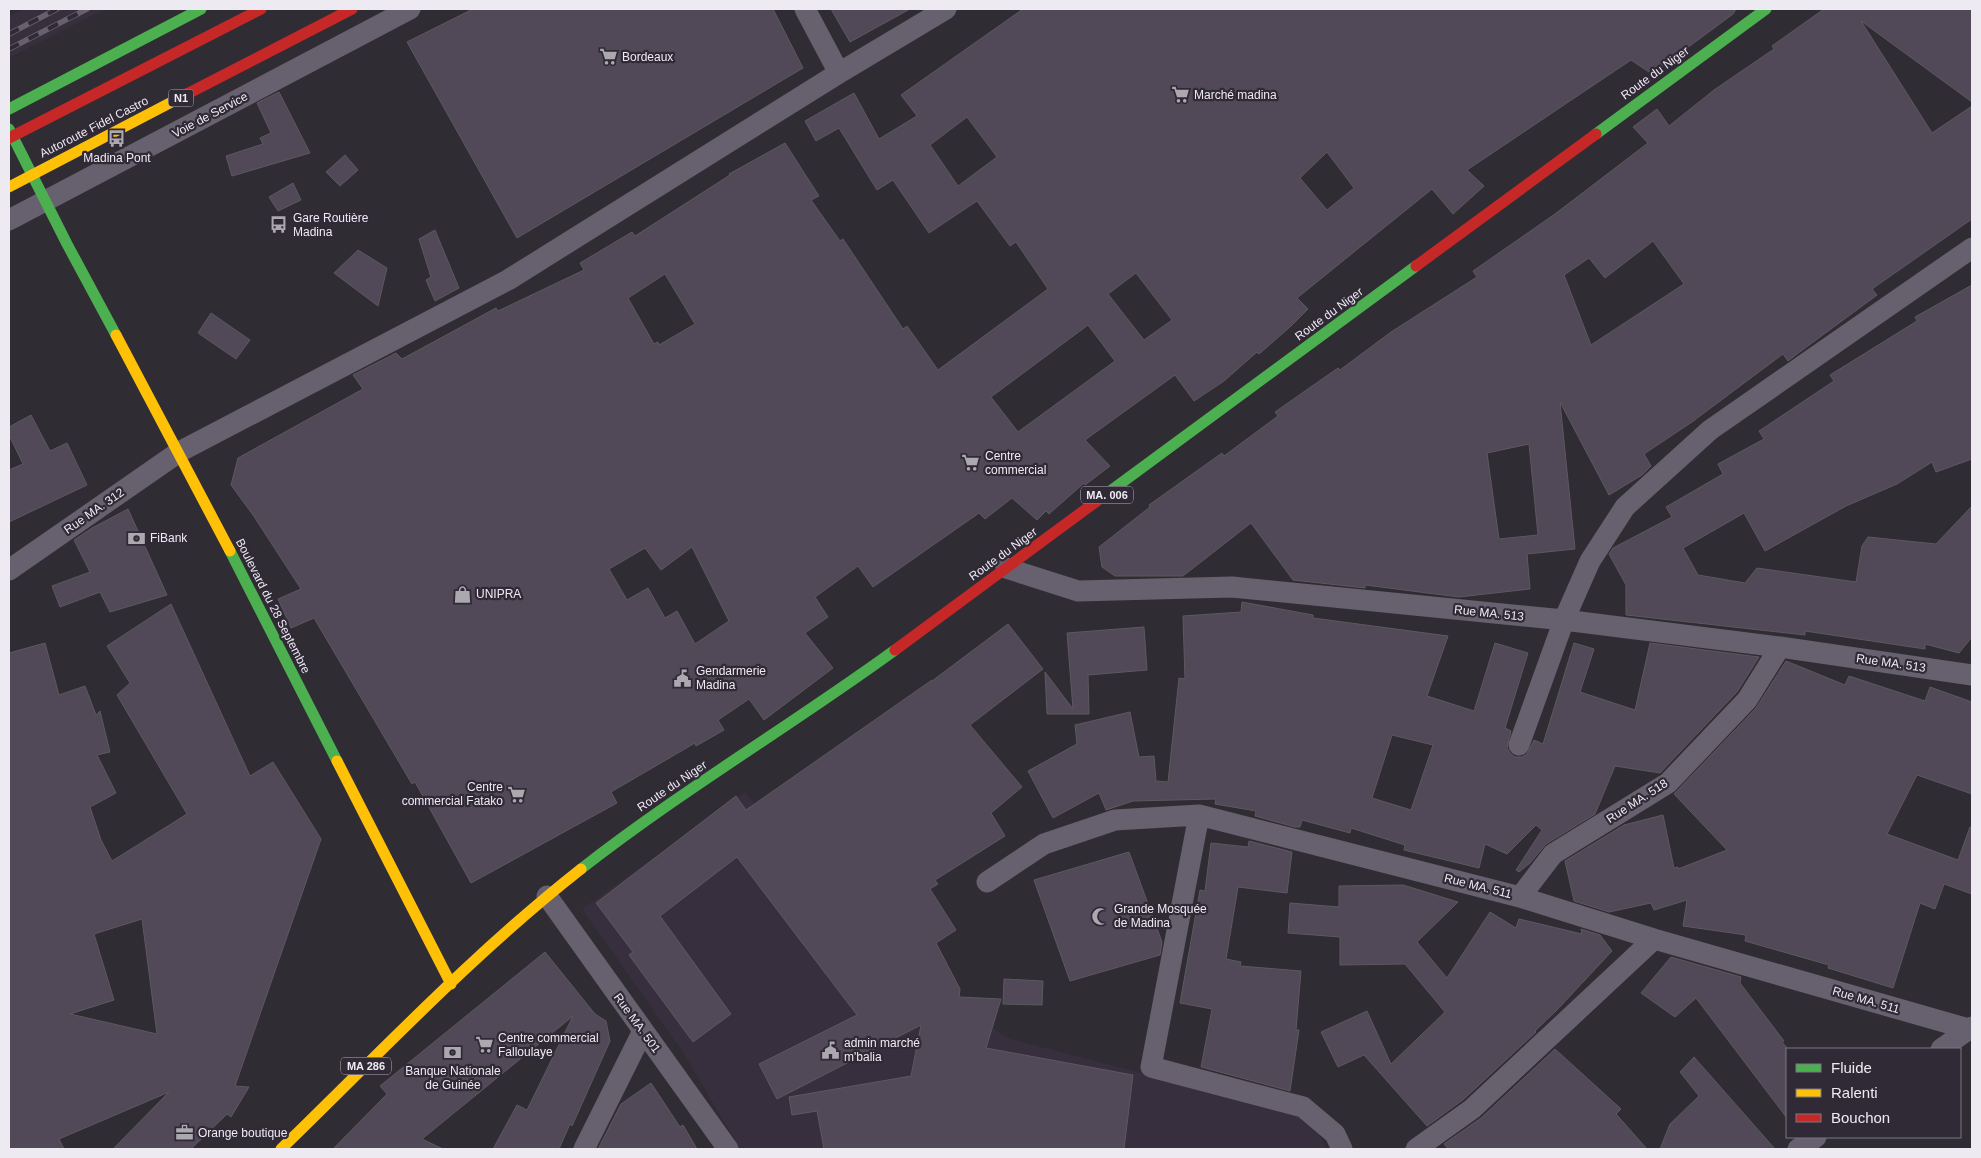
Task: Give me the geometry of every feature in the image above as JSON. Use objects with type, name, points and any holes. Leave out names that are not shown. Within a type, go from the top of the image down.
[{"type":"main road","points":[[9,109],[201,9]]},
{"type":"main road","points":[[9,138],[261,9]]},
{"type":"main road","name":"Autoroute Fidel Castro","points":[[9,187],[352,9]]},
{"type":"main road","name":"Route du Niger","points":[[281,1149],[451,984],[547,896],[632,829],[848,684],[1766,9]]},
{"type":"main road","name":"Boulevard du 28 Septembre","points":[[9,129],[67,244],[179,452],[451,984]]},
{"type":"street","name":"Voie de Service","points":[[9,220],[410,9]]},
{"type":"street","points":[[805,9],[839,73]]},
{"type":"street","name":"Rue MA. 312","points":[[9,570],[179,452],[508,280],[839,73],[946,9]]},
{"type":"street","points":[[1519,745],[1564,620],[1590,561],[1625,507],[1710,430],[1972,248]]},
{"type":"street","name":"Rue MA. 513","points":[[1006,568],[1078,591],[1232,587],[1564,620],[1969,669]]},
{"type":"street","name":"Rue MA. 518","points":[[1520,897],[1553,854],[1668,783],[1747,700],[1780,647]]},
{"type":"street","points":[[1198,815],[1151,1067],[1303,1106],[1335,1134],[1342,1149]]},
{"type":"street","name":"Rue MA. 511","points":[[987,882],[1044,844],[1115,820],[1198,815],[1520,897],[1654,939],[1971,1029]]},
{"type":"street","name":"Rue MA. 501","points":[[547,896],[728,1149]]},
{"type":"street","points":[[1416,1149],[1472,1109],[1654,939]]},
{"type":"street","points":[[1942,1048],[1971,1029]]},
{"type":"street","points":[[584,1149],[643,1031]]},
{"type":"street","points":[[1798,1149],[1814,1138]]},
{"type":"shaded area","points":[[23,9],[105,9],[9,58],[9,16]]},
{"type":"shaded area","points":[[745,792],[876,951],[1010,1039],[1309,1116],[1327,1149],[740,1149],[682,1051],[582,909]]},
{"type":"building","points":[[473,9],[773,9],[803,68],[517,238],[407,42]]},
{"type":"building","points":[[831,9],[910,9],[850,42]]},
{"type":"building","points":[[1023,9],[1736,9],[1733,14],[1652,74],[1631,60],[1467,170],[1484,186],[1453,214],[1432,189],[1297,298],[1308,309],[1291,326],[1259,354],[1257,352],[1224,381],[1194,401],[1175,375],[1085,440],[1110,466],[1085,485],[1084,483],[1049,514],[1046,511],[1037,520],[1012,498],[985,519],[979,513],[873,587],[858,566],[815,597],[828,617],[805,633],[833,668],[764,720],[749,699],[718,720],[724,730],[696,746],[695,743],[611,792],[617,803],[471,883],[415,782],[412,784],[314,618],[291,628],[278,599],[301,589],[231,485],[238,458],[363,389],[353,375],[396,353],[402,359],[496,308],[498,311],[584,270],[580,263],[632,232],[635,236],[729,174],[785,143],[819,196],[811,200],[840,241],[843,239],[903,329],[907,326],[938,370],[1048,289],[1016,242],[1010,246],[977,201],[929,233],[893,180],[877,190],[839,128],[816,141],[805,121],[854,93],[879,139],[917,116],[901,95]],"holes":[[[967,117],[997,157],[958,186],[930,145]],[[1327,152],[1354,188],[1327,210],[1300,178]],[[1136,273],[1172,320],[1144,340],[1108,294]],[[665,274],[695,324],[659,345],[658,342],[654,344],[628,298]],[[1088,325],[1115,361],[1018,432],[991,397]],[[692,547],[729,621],[695,644],[677,611],[665,618],[648,588],[627,600],[609,569],[645,548],[661,570]]]},
{"type":"building","points":[[1824,9],[1972,9],[1972,102],[1861,21],[1932,133],[1972,106],[1972,219],[1872,289],[1877,295],[1788,361],[1783,354],[1692,422],[1644,454],[1651,466],[1642,475],[1609,495],[1560,402],[1575,549],[1527,554],[1530,589],[1459,597],[1365,585],[1365,588],[1293,580],[1251,523],[1183,576],[1115,576],[1102,567],[1099,547],[1150,507],[1149,505],[1222,453],[1224,456],[1278,416],[1275,412],[1338,368],[1340,370],[1391,332],[1477,277],[1473,271],[1555,214],[1648,143],[1633,127],[1657,109],[1669,126],[1714,90],[1774,49],[1772,46]],"holes":[[[1653,241],[1684,284],[1591,345],[1564,275],[1589,258],[1605,278]],[[1529,444],[1538,535],[1499,539],[1487,453]]]},
{"type":"building","points":[[279,92],[310,153],[232,176],[226,156],[263,144],[260,138],[271,133],[257,103]]},
{"type":"building","points":[[345,155],[358,170],[340,186],[326,172]]},
{"type":"building","points":[[293,183],[301,200],[278,211],[269,197]]},
{"type":"building","points":[[435,230],[459,288],[435,301],[426,280],[431,277],[419,239]]},
{"type":"building","points":[[358,250],[387,268],[378,306],[334,273]]},
{"type":"building","points":[[1972,285],[1972,459],[1936,472],[1932,462],[1897,484],[1846,506],[1765,551],[1744,513],[1683,548],[1698,575],[1745,583],[1757,568],[1856,582],[1862,546],[1868,537],[1936,544],[1972,506],[1972,637],[1959,653],[1925,644],[1925,649],[1805,631],[1805,635],[1626,615],[1626,585],[1609,554],[1613,548],[1672,517],[1666,507],[1723,474],[1718,464],[1764,439],[1759,431],[1834,381],[1830,375],[1917,321],[1915,317]]},
{"type":"building","points":[[211,313],[250,340],[236,359],[198,333]]},
{"type":"building","points":[[31,415],[50,451],[67,443],[87,485],[9,522],[9,470],[23,464],[9,435],[9,427]]},
{"type":"building","points":[[128,509],[167,595],[110,612],[100,592],[60,607],[52,586],[90,572],[74,540]]},
{"type":"building","points":[[1242,602],[1313,615],[1313,618],[1448,636],[1427,696],[1474,711],[1495,643],[1528,653],[1505,728],[1511,731],[1507,748],[1515,757],[1522,757],[1527,754],[1534,740],[1543,744],[1574,643],[1594,649],[1580,692],[1635,710],[1650,643],[1759,657],[1737,692],[1660,773],[1615,766],[1595,814],[1546,844],[1530,863],[1519,872],[1516,870],[1542,830],[1536,825],[1507,854],[1485,844],[1479,868],[1404,850],[1405,845],[1351,828],[1350,833],[1302,820],[1300,827],[1295,827],[1255,816],[1256,811],[1215,804],[1216,799],[1133,801],[1106,810],[1099,793],[1053,818],[1028,771],[1077,744],[1075,725],[1130,712],[1139,757],[1154,756],[1156,781],[1168,782],[1179,678],[1185,679],[1183,616],[1241,612]],"holes":[[[1392,735],[1433,745],[1411,810],[1372,798]]]},
{"type":"building","points":[[171,604],[250,776],[273,762],[321,839],[235,1086],[249,1087],[231,1117],[227,1114],[191,1149],[113,1149],[169,1092],[59,1139],[64,1149],[9,1149],[9,653],[45,643],[59,695],[85,686],[96,715],[100,711],[110,752],[97,755],[116,793],[90,807],[101,840],[112,861],[187,814],[117,695],[130,683],[107,646]],"holes":[[[142,919],[157,1034],[70,1014],[114,1000],[94,934]]]},
{"type":"building","points":[[1008,624],[1043,669],[970,725],[1022,787],[991,813],[1005,836],[935,880],[938,884],[930,889],[956,930],[936,943],[960,989],[959,997],[1001,999],[986,1048],[1133,1075],[1124,1149],[824,1149],[817,1111],[792,1115],[789,1097],[911,1076],[921,1025],[777,1099],[759,1064],[857,1015],[737,857],[660,916],[731,1014],[693,1042],[629,955],[633,952],[596,903],[736,796],[746,810],[932,681]]},
{"type":"building","points":[[1144,627],[1147,670],[1088,675],[1089,714],[1047,714],[1045,672],[1073,709],[1067,633]]},
{"type":"building","points":[[1786,661],[1845,685],[1849,676],[1925,701],[1930,687],[1972,702],[1972,794],[1917,775],[1887,834],[1958,860],[1970,827],[1972,827],[1972,894],[1944,884],[1935,909],[1920,903],[1893,988],[1828,968],[1829,965],[1745,941],[1746,935],[1683,926],[1687,900],[1654,910],[1651,903],[1609,912],[1574,901],[1565,861],[1624,825],[1663,815],[1674,868],[1678,867],[1678,869],[1727,850],[1674,794],[1756,708]]},
{"type":"building","points":[[1249,841],[1292,852],[1287,893],[1238,887],[1226,959],[1241,962],[1240,966],[1301,971],[1296,1030],[1299,1030],[1290,1091],[1201,1067],[1212,1009],[1180,1003],[1200,890],[1205,891],[1211,843],[1248,847]]},
{"type":"building","name":"Grande Mosquée de Madina","points":[[1129,852],[1162,942],[1160,955],[1070,981],[1034,880]]},
{"type":"building","points":[[1403,885],[1458,902],[1417,942],[1447,978],[1490,912],[1516,928],[1519,919],[1582,934],[1581,929],[1600,935],[1612,951],[1536,1032],[1464,1099],[1427,1126],[1364,1055],[1338,1067],[1321,1032],[1367,1011],[1391,1064],[1445,1012],[1405,964],[1340,965],[1340,937],[1288,933],[1290,903],[1339,907],[1339,886]]},
{"type":"building","points":[[545,952],[595,1014],[606,1021],[610,1041],[572,1126],[570,1124],[559,1149],[493,1149],[517,1105],[527,1110],[573,1016],[422,1139],[443,1149],[333,1149],[387,1094],[380,1086]]},
{"type":"building","points":[[1671,957],[1741,977],[1740,983],[1784,1041],[1782,1042],[1787,1048],[1786,1117],[1696,998],[1675,1017],[1641,993]]},
{"type":"building","points":[[1004,979],[1043,981],[1042,1005],[1003,1004]]},
{"type":"building","points":[[1555,1049],[1621,1109],[1616,1114],[1647,1149],[1448,1149],[1444,1144],[1481,1118]]},
{"type":"building","points":[[1694,1057],[1775,1149],[1660,1149],[1670,1124],[1699,1096],[1680,1072]]},
{"type":"building","points":[[651,1083],[680,1127],[683,1125],[697,1149],[598,1149],[621,1104]]},
{"type":"railway","points":[[9,34],[57,9]]},
{"type":"railway","points":[[9,49],[87,9]]},
{"type":"traffic: fast","points":[[9,109],[201,9]]},
{"type":"traffic: fast","points":[[1596,134],[1766,9]]},
{"type":"traffic: fast","points":[[9,129],[67,244],[116,335]]},
{"type":"traffic: fast","points":[[1105,495],[1416,266]]},
{"type":"traffic: fast","points":[[230,551],[337,761]]},
{"type":"traffic: fast","points":[[581,869],[658,812],[895,650]]},
{"type":"traffic: slow","points":[[9,187],[187,94]]},
{"type":"traffic: slow","points":[[116,335],[230,551]]},
{"type":"traffic: slow","points":[[337,761],[451,984]]},
{"type":"traffic: slow","points":[[281,1149],[465,969],[541,901],[581,869]]},
{"type":"traffic: jam","points":[[9,138],[261,9]]},
{"type":"traffic: jam","points":[[187,94],[352,9]]},
{"type":"traffic: jam","points":[[1416,266],[1596,134]]},
{"type":"traffic: jam","points":[[895,650],[1105,495]]},
{"type":"place","name":"Bordeaux","points":[[608,57]]},
{"type":"place","name":"Marché madina","points":[[1180,95]]},
{"type":"place","name":"Madina Pont","points":[[117,139]]},
{"type":"place","name":"Gare Routière Madina","points":[[279,225]]},
{"type":"place","name":"Centre commercial","points":[[971,463]]},
{"type":"place","name":"FiBank","points":[[136,538]]},
{"type":"place","name":"UNIPRA","points":[[462,594]]},
{"type":"place","name":"Gendarmerie Madina","points":[[682,678]]},
{"type":"place","name":"Centre commercial Fatako","points":[[517,794]]},
{"type":"place","name":"Grande Mosquée de Madina","points":[[1100,916]]},
{"type":"place","name":"Centre commercial Falloulaye","points":[[484,1045]]},
{"type":"place","name":"admin marché m'balia","points":[[830,1050]]},
{"type":"place","name":"Banque Nationale de Guinée","points":[[453,1052]]},
{"type":"place","name":"Orange boutique","points":[[184,1133]]}]
